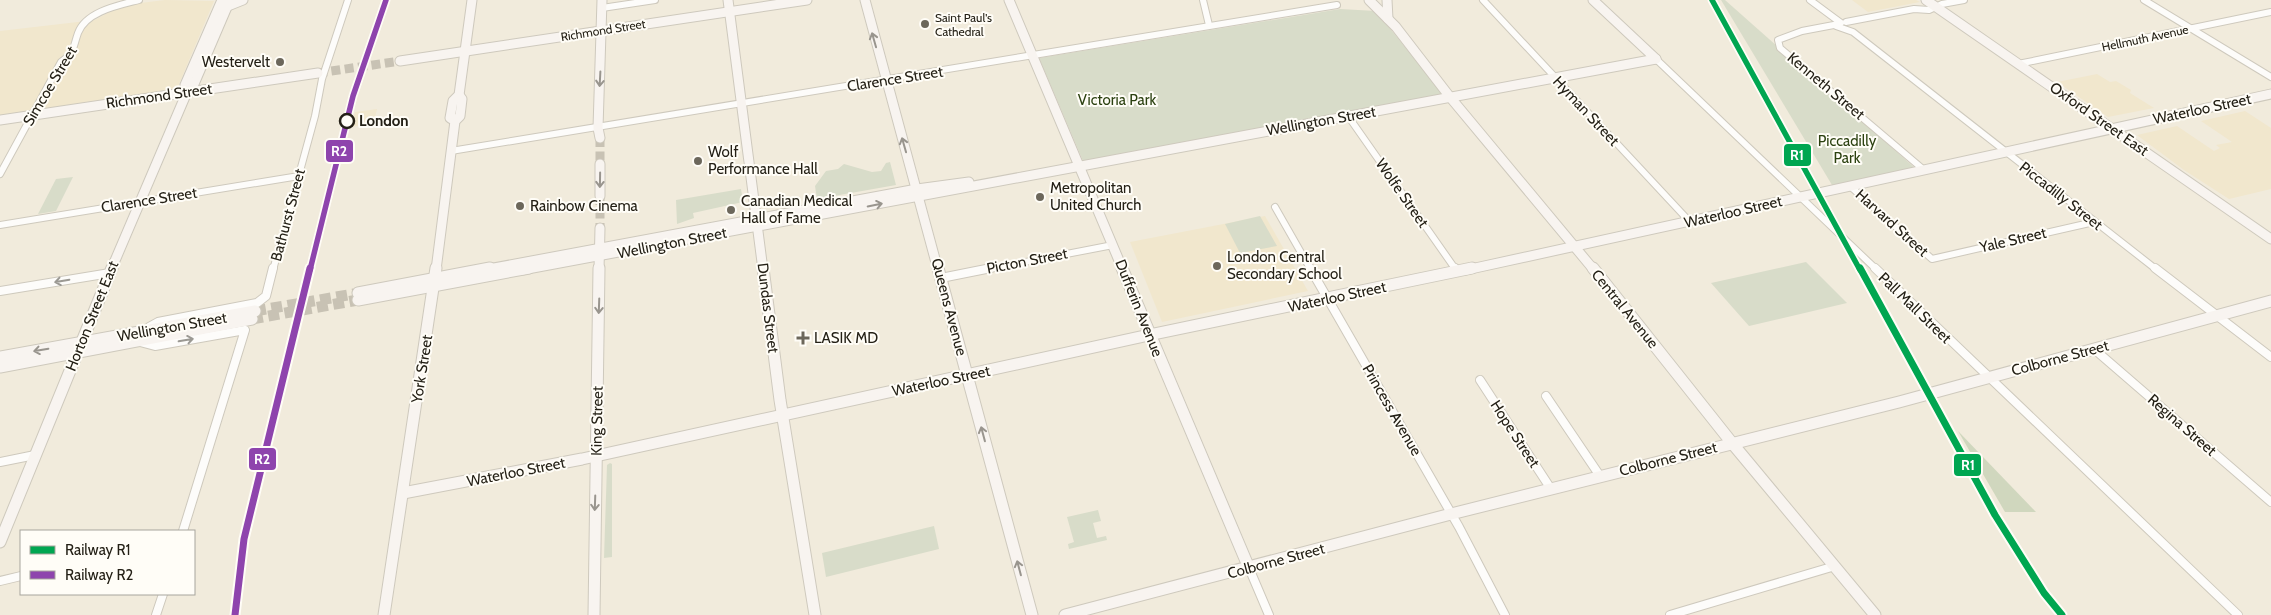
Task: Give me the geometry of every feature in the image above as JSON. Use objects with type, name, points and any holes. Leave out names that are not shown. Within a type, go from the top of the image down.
[{"type":"street","name":"Simcoe Street","points":[[0,174],[61,62],[70,56],[77,42],[78,32],[84,23],[106,10],[139,0]]},
{"type":"street","points":[[226,2],[243,0]]},
{"type":"street","name":"Bathurst Street","points":[[136,338],[158,322],[261,302],[266,296],[317,111],[322,79],[348,0]]},
{"type":"street","name":"York Street","points":[[384,615],[435,282],[455,121],[450,118],[453,100],[459,95],[472,0]]},
{"type":"street","points":[[600,138],[598,128],[602,4],[655,0]]},
{"type":"street","name":"Dundas Street","points":[[728,0],[783,415],[815,615]]},
{"type":"street","name":"Richmond Street","points":[[400,61],[807,0]]},
{"type":"street","name":"Queens Avenue","points":[[865,0],[1032,615]]},
{"type":"street","name":"Dufferin Avenue","points":[[1009,0],[1269,615]]},
{"type":"street","points":[[1203,0],[1209,25]]},
{"type":"street","name":"Central Avenue","points":[[1369,0],[1388,19],[1450,97],[1574,245],[1732,443],[1875,615]]},
{"type":"street","points":[[1387,0],[1388,19]]},
{"type":"street","name":"Hyman Street","points":[[1483,0],[1690,222]]},
{"type":"street","name":"Pall Mall Street","points":[[1593,0],[2238,615]]},
{"type":"street","name":"Piccadilly Street","points":[[1810,0],[2271,358]]},
{"type":"street","name":"Oxford Street East","points":[[1926,0],[2271,239]]},
{"type":"street","points":[[1842,23],[1914,9],[1929,10],[1935,6],[1964,0]]},
{"type":"street","points":[[2144,0],[2271,77]]},
{"type":"street","name":"Horton Street East","points":[[0,542],[139,202],[187,92],[194,84],[226,2]]},
{"type":"street","name":"Clarence Street","points":[[451,151],[1337,5]]},
{"type":"street","name":"Hellmuth Avenue","points":[[2018,64],[2271,12]]},
{"type":"street","points":[[1842,23],[1853,32]]},
{"type":"street","name":"Kenneth Street","points":[[1842,23],[1802,30],[1778,40],[1780,48],[1924,170]]},
{"type":"street","name":"Wellington Street","points":[[358,296],[1656,59]]},
{"type":"street","name":"Richmond Street","points":[[0,120],[318,73]]},
{"type":"street","name":"Waterloo Street","points":[[403,494],[597,455],[1149,335],[1329,299],[1574,245],[1690,222],[2004,151],[2271,94]]},
{"type":"street","name":"Wolfe Street","points":[[1348,116],[1457,270]]},
{"type":"street","points":[[600,164],[600,196]]},
{"type":"street","name":"Clarence Street","points":[[0,225],[299,176]]},
{"type":"street","name":"Harvard Street","points":[[1851,187],[1932,259]]},
{"type":"street","name":"Princess Avenue","points":[[1275,207],[1451,514],[1505,615]]},
{"type":"street","name":"Yale Street","points":[[1932,259],[2094,222]]},
{"type":"street","name":"King Street","points":[[594,615],[600,228]]},
{"type":"street","name":"Picton Street","points":[[941,278],[1113,245]]},
{"type":"street","name":"Wellington Street","points":[[435,282],[462,273],[600,253]]},
{"type":"street","points":[[437,263],[447,271],[462,273]]},
{"type":"street","points":[[0,292],[110,272]]},
{"type":"street","name":"Colborne Street","points":[[1065,615],[1451,514],[1899,402],[2271,301]]},
{"type":"street","name":"Wellington Street","points":[[0,357],[79,348],[254,315]]},
{"type":"street","points":[[136,338],[155,346],[245,330],[183,530]]},
{"type":"street","name":"Wellington Street","points":[[0,367],[79,348]]},
{"type":"street","name":"Regina Street","points":[[2094,349],[2271,502]]},
{"type":"street","name":"Hope Street","points":[[1480,380],[1551,489]]},
{"type":"street","points":[[1546,396],[1600,476]]},
{"type":"street","points":[[0,462],[35,455]]},
{"type":"street","points":[[1670,615],[1835,566]]},
{"type":"street","points":[[0,581],[20,576]]},
{"type":"street","points":[[156,615],[163,595]]},
{"type":"shaded area","points":[[165,0],[214,1],[177,89],[0,116],[0,31],[95,20],[113,10],[132,4]]},
{"type":"shaded area","points":[[1852,0],[1916,0],[1920,2],[1868,12]]},
{"type":"shaded area","points":[[2097,74],[2110,82],[2116,81],[2131,90],[2130,93],[2154,108],[2108,117],[2057,82]]},
{"type":"shaded area","points":[[377,109],[374,123],[351,127],[355,112]]},
{"type":"shaded area","points":[[2245,111],[2271,128],[2271,189],[2229,199],[2184,170],[2137,135],[2177,126],[2214,151],[2220,148],[2216,145],[2232,142],[2201,121]]},
{"type":"shaded area","name":"London Central Secondary School","points":[[1265,216],[1308,291],[1162,322],[1130,242]]},
{"type":"green space","name":"Piccadilly Park","points":[[1721,0],[1725,0],[1916,169],[1832,185]]},
{"type":"green space","name":"Victoria Park","points":[[1340,9],[1376,11],[1442,93],[1436,97],[1083,161],[1039,58]]},
{"type":"green space","points":[[890,162],[896,185],[817,199],[815,186],[826,171],[838,169],[844,164],[872,172],[881,171],[886,163]]},
{"type":"green space","points":[[73,177],[56,211],[38,214],[56,179]]},
{"type":"green space","points":[[741,189],[743,202],[693,213],[694,218],[677,224],[676,200]]},
{"type":"green space","points":[[1260,216],[1277,246],[1240,253],[1225,224]]},
{"type":"green space","points":[[1806,262],[1847,303],[1749,326],[1711,283]]},
{"type":"green space","points":[[1958,431],[2036,512],[2005,512]]},
{"type":"green space","points":[[612,464],[612,557],[604,558],[607,465]]},
{"type":"green space","points":[[1098,510],[1101,521],[1093,523],[1097,538],[1106,536],[1107,540],[1069,549],[1068,544],[1074,542],[1067,517]]},
{"type":"green space","points":[[934,526],[939,549],[826,577],[822,553]]},
{"type":"tunnel","points":[[318,73],[400,61]]},
{"type":"tunnel","points":[[600,138],[600,164]]},
{"type":"tunnel","points":[[600,196],[600,228]]},
{"type":"tunnel","points":[[255,311],[354,294]]},
{"type":"tunnel","points":[[252,319],[358,300]]},
{"type":"rail line","name":"R2","points":[[235,615],[244,539],[260,469],[353,96],[386,0]]},
{"type":"rail line","name":"R1","points":[[1712,0],[1995,515],[2044,593],[2062,615]]},
{"type":"place","name":"Saint Paul's Cathedral","points":[[925,24]]},
{"type":"place","name":"Westervelt","points":[[280,62]]},
{"type":"place","name":"London","points":[[347,121]]},
{"type":"place","name":"Wolf Performance Hall","points":[[698,161]]},
{"type":"place","name":"Metropolitan United Church","points":[[1040,197]]},
{"type":"place","name":"Rainbow Cinema","points":[[520,206]]},
{"type":"place","name":"Canadian Medical Hall of Fame","points":[[731,210]]},
{"type":"place","name":"London Central Secondary School","points":[[1217,266]]},
{"type":"place","name":"LASIK MD","points":[[803,338]]}]
